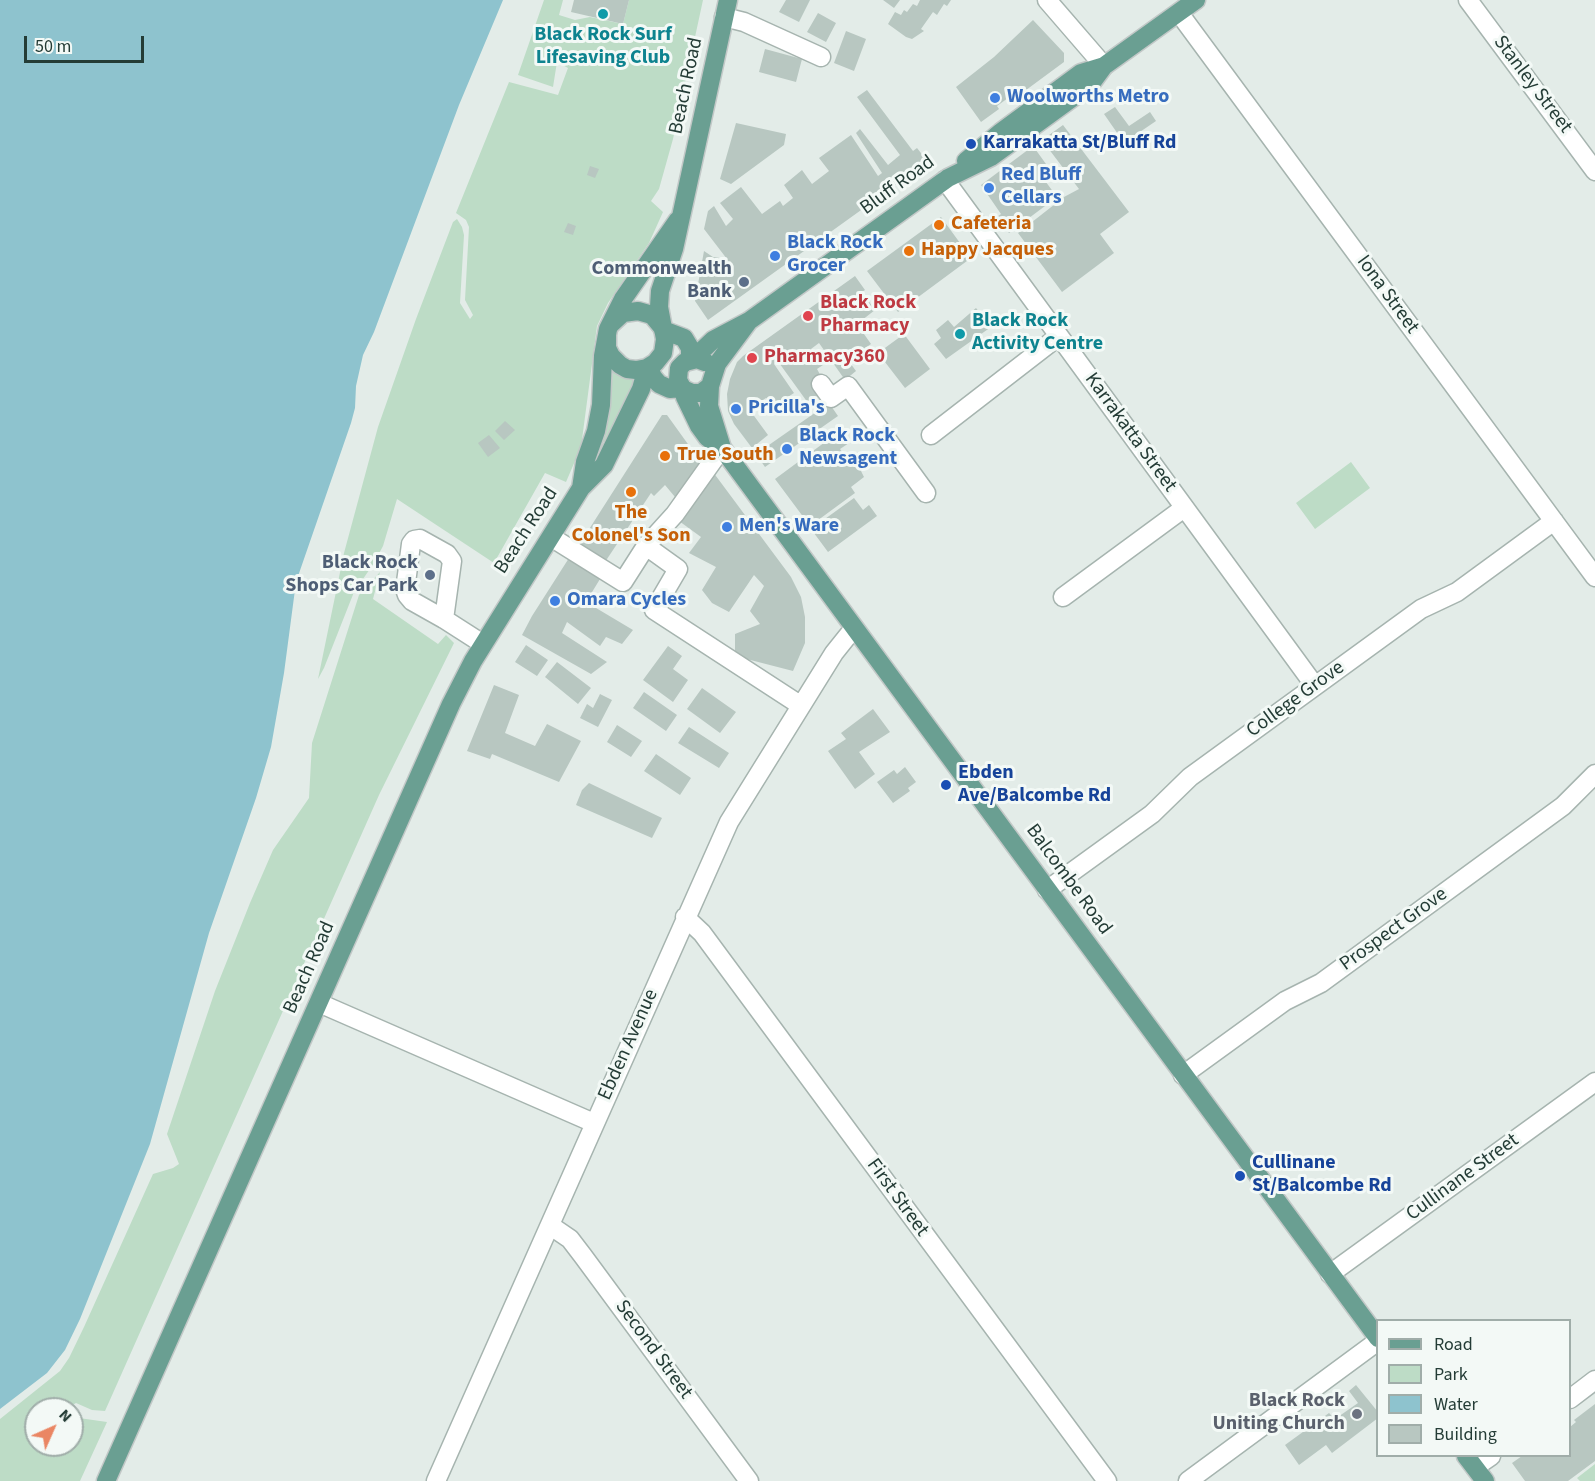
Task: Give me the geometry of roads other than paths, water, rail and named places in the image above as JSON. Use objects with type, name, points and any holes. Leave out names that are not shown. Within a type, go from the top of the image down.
[{"type":"main road","name":"Bluff Road","points":[[692,359],[719,336],[749,321],[951,176],[991,156],[1090,85],[1104,66],[1196,0]]},
{"type":"main road","name":"Beach Road","points":[[106,1481],[451,704],[483,644],[581,488],[604,465],[641,389],[648,367],[655,363],[663,353],[665,339],[660,291],[674,249],[726,9]]},
{"type":"main road","name":"Beach Road","points":[[581,488],[585,462],[596,430],[601,405],[603,356],[608,331],[622,298],[681,216]]},
{"type":"main road","points":[[682,388],[670,389],[659,384],[648,367],[636,370],[627,369],[616,362],[607,348],[608,331],[614,320],[623,313],[638,310],[652,315],[663,328],[684,338],[690,348],[692,359]]},
{"type":"main road","name":"Bluff Road","points":[[711,382],[714,369],[725,351],[749,321]]},
{"type":"main road","points":[[692,359],[700,359],[711,369],[711,382],[705,390],[696,393],[687,392],[679,383],[678,371],[683,364],[692,359]]},
{"type":"main road","name":"Balcombe Road","points":[[711,382],[709,406],[722,448]]},
{"type":"main road","name":"Balcombe Road","points":[[682,388],[689,408],[704,433],[722,448],[1376,1339]]},
{"type":"street","points":[[1047,0],[1104,66]]},
{"type":"street","name":"Stanley Street","points":[[1468,0],[1595,171]]},
{"type":"street","points":[[726,9],[747,23],[821,57]]},
{"type":"street","name":"Iona Street","points":[[1179,13],[1595,577]]},
{"type":"street","name":"Karrakatta Street","points":[[951,176],[1059,336],[1315,686]]},
{"type":"street","points":[[931,435],[1059,336]]},
{"type":"street","points":[[821,384],[831,398],[848,386],[926,493]]},
{"type":"street","points":[[550,537],[623,582],[646,546],[675,514],[722,448]]},
{"type":"street","points":[[1063,597],[1184,508]]},
{"type":"street","name":"College Grove","points":[[1047,890],[1152,814],[1190,777],[1315,686],[1421,609],[1457,592],[1554,521]]},
{"type":"street","points":[[646,546],[678,569],[654,610],[800,705]]},
{"type":"street","points":[[444,619],[483,644]]},
{"type":"street","name":"Ebden Avenue","points":[[436,1481],[729,822],[800,705],[834,653],[854,628]]},
{"type":"street","name":"Prospect Grove","points":[[1183,1075],[1285,1001],[1321,983],[1563,806],[1595,774]]},
{"type":"street","name":"First Street","points":[[685,917],[702,933],[1107,1481]]},
{"type":"street","points":[[319,1003],[594,1123]]},
{"type":"street","name":"Cullinane Street","points":[[1330,1274],[1595,1082]]},
{"type":"street","name":"Second Street","points":[[550,1226],[570,1239],[584,1256],[749,1481]]},
{"type":"street","points":[[1188,1481],[1376,1341]]},
{"type":"street","points":[[1571,1398],[1595,1380]]},
{"type":"street","points":[[1475,1468],[1489,1457]]},
{"type":"water","points":[[0,0],[503,0],[459,105],[374,332],[363,355],[351,423],[296,582],[271,747],[256,798],[209,933],[150,1144],[80,1319],[65,1350],[47,1373],[0,1409]]},
{"type":"place","name":"Black Rock Surf Lifesaving Club","points":[[603,14]]},
{"type":"place","name":"Woolworths Metro","points":[[995,98]]},
{"type":"place","name":"Karrakatta St/Bluff Rd","points":[[971,144]]},
{"type":"place","name":"Red Bluff Cellars","points":[[989,188]]},
{"type":"place","name":"Cafeteria","points":[[939,225]]},
{"type":"place","name":"Happy Jacques","points":[[909,251]]},
{"type":"place","name":"Black Rock Grocer","points":[[775,256]]},
{"type":"place","name":"Commonwealth Bank","points":[[744,282]]},
{"type":"place","name":"Black Rock Pharmacy","points":[[808,316]]},
{"type":"place","name":"Black Rock Activity Centre","points":[[960,334]]},
{"type":"place","name":"Pharmacy360","points":[[752,358]]},
{"type":"place","name":"Pricilla's","points":[[736,409]]},
{"type":"place","name":"Black Rock Newsagent","points":[[787,449]]},
{"type":"place","name":"True South","points":[[665,456]]},
{"type":"place","name":"The Colonel's Son","points":[[631,492]]},
{"type":"place","name":"Men's Ware","points":[[727,527]]},
{"type":"place","name":"Black Rock Shops Car Park","points":[[430,575]]},
{"type":"place","name":"Omara Cycles","points":[[555,601]]},
{"type":"place","name":"Ebden Ave/Balcombe Rd","points":[[946,785]]},
{"type":"place","name":"Cullinane St/Balcombe Rd","points":[[1240,1176]]},
{"type":"place","name":"Black Rock Uniting Church","points":[[1357,1414]]}]
